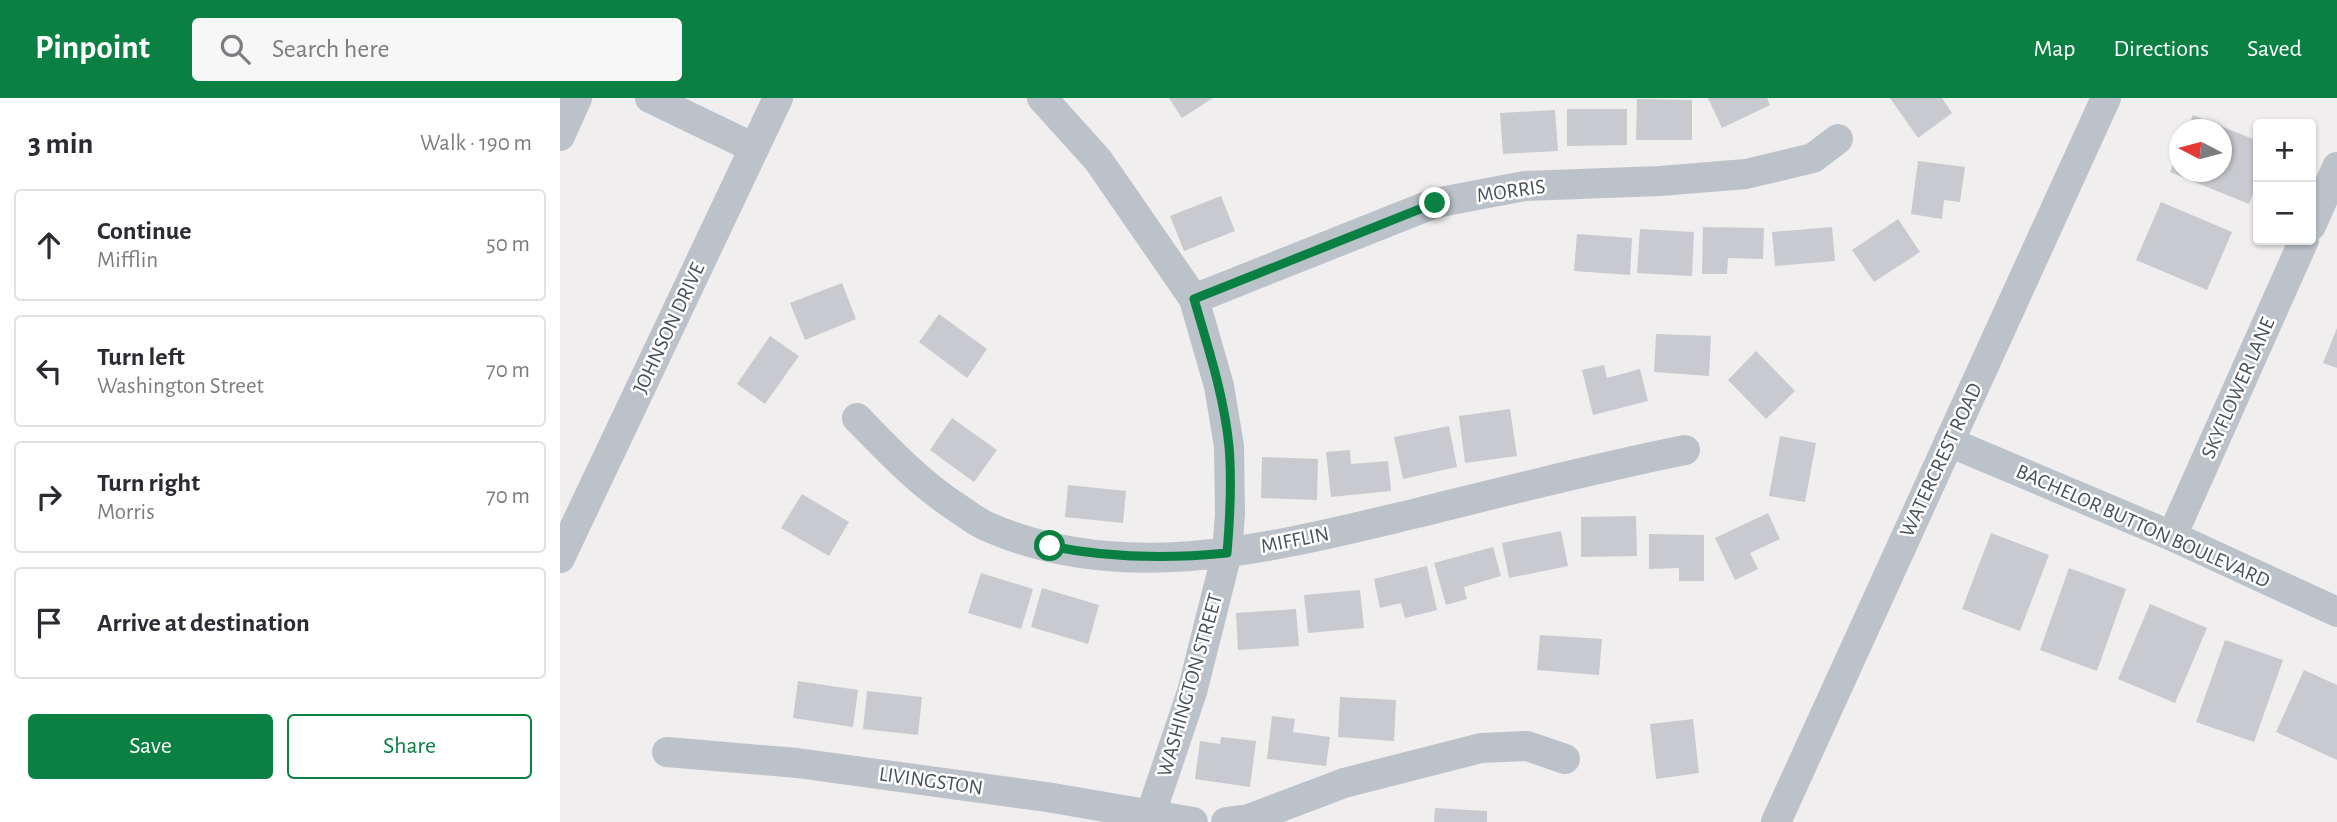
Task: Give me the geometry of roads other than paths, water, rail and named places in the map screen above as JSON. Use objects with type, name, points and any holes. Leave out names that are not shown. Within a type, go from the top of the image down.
[{"type":"street","points":[[560,136],[577,98]]},
{"type":"street","points":[[650,98],[754,148]]},
{"type":"street","name":"JOHNSON DRIVE","points":[[560,558],[778,98]]},
{"type":"street","name":"WATERCREST ROAD","points":[[1776,822],[2106,98]]},
{"type":"street","name":"WASHINGTON STREET","points":[[1048,99],[1098,160],[1194,299],[1219,386],[1229,446],[1230,514],[1227,553],[1192,692],[1149,819]]},
{"type":"street","name":"MORRIS","points":[[1194,299],[1435,203],[1525,186],[1660,181],[1746,174],[1813,159],[1838,139]]},
{"type":"street","points":[[2316,215],[2337,167]]},
{"type":"street","name":"SKYFLOWER LANE","points":[[2172,536],[2302,245]]},
{"type":"street","name":"MIFFLIN","points":[[857,418],[906,468],[938,495],[984,525],[1016,537],[1092,555],[1182,558],[1296,542],[1685,450]]},
{"type":"street","name":"BACHELOR BUTTON BOULEVARD","points":[[1949,442],[2172,536],[2337,612]]},
{"type":"street","points":[[1226,822],[1249,819],[1343,783],[1481,748],[1527,746],[1565,758]]},
{"type":"street","name":"LIVINGSTON","points":[[667,752],[797,763],[1047,797],[1149,819],[1192,822]]}]
